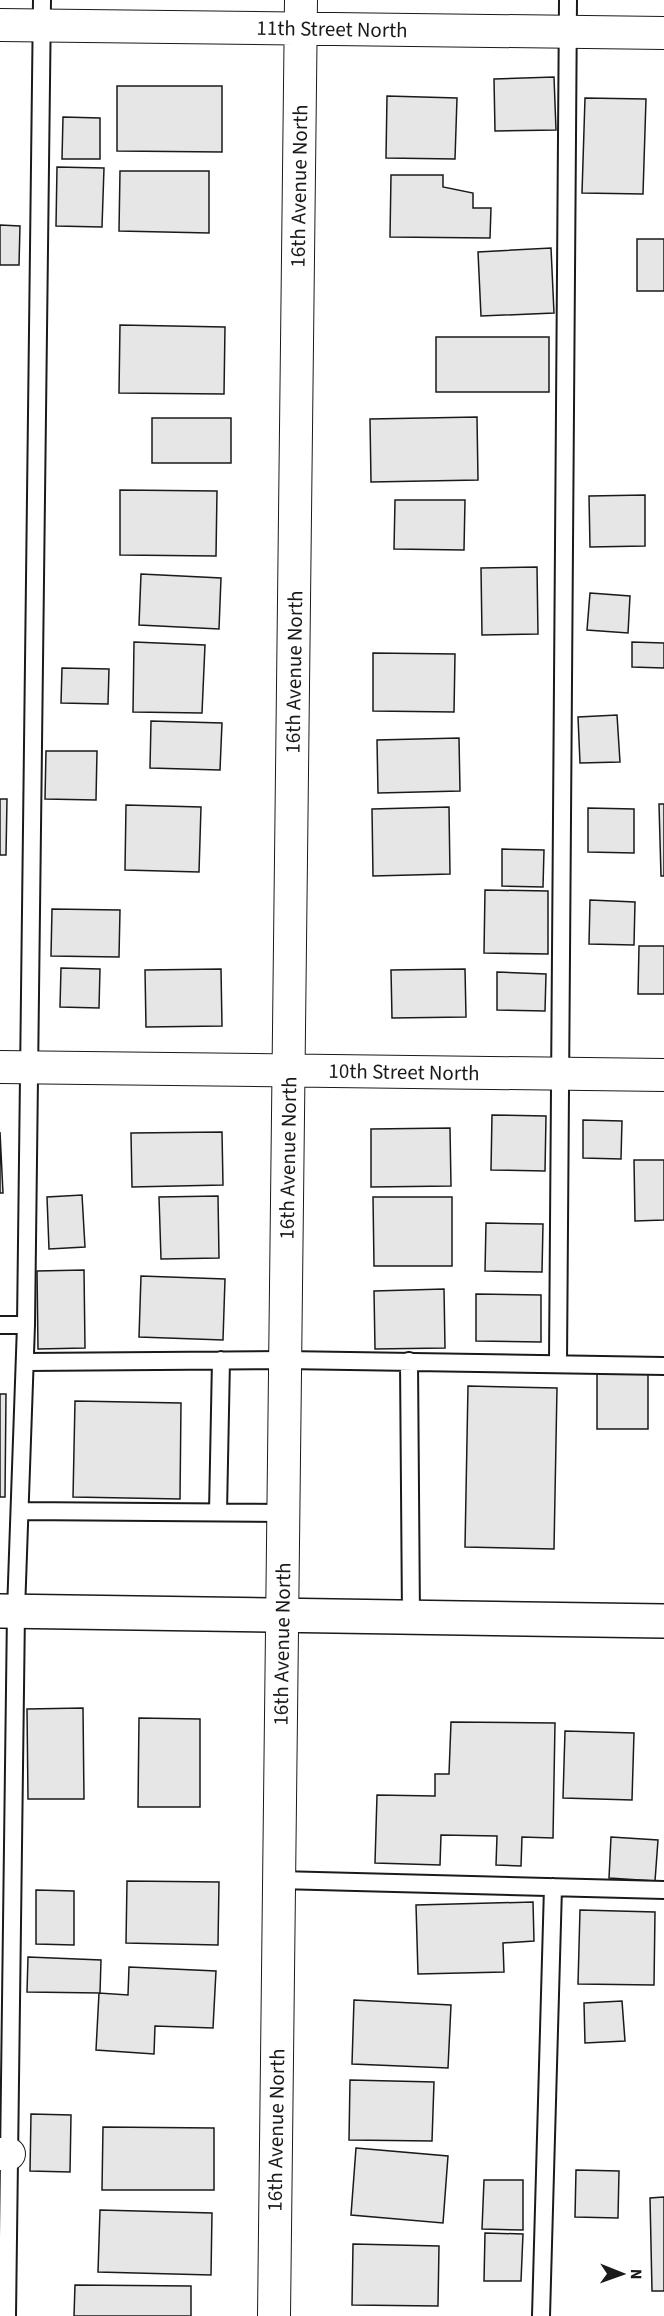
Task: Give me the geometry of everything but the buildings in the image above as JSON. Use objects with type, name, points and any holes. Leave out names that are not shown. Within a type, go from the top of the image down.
[{"type":"main road","points":[[8,1611],[664,1622]]},
{"type":"street","name":"11th Street North","points":[[0,25],[41,13],[301,14],[567,32],[664,33]]},
{"type":"street","name":"16th Avenue North","points":[[274,2316],[301,14]]},
{"type":"street","name":"10th Street North","points":[[14,1067],[664,1075]]},
{"type":"lane","points":[[558,1362],[567,0]]},
{"type":"lane","points":[[7,2316],[5,2154],[8,1611],[20,1511],[26,1362],[14,1067],[41,13]]},
{"type":"lane","points":[[0,1325],[26,1325]]},
{"type":"lane","points":[[218,1512],[221,1360]]},
{"type":"lane","points":[[26,1362],[285,1360],[558,1362],[664,1366]]},
{"type":"lane","points":[[409,1361],[411,1618]]},
{"type":"lane","points":[[20,1511],[284,1512]]},
{"type":"lane","points":[[279,1880],[664,1890]]},
{"type":"lane","points":[[541,2316],[553,1887]]}]
